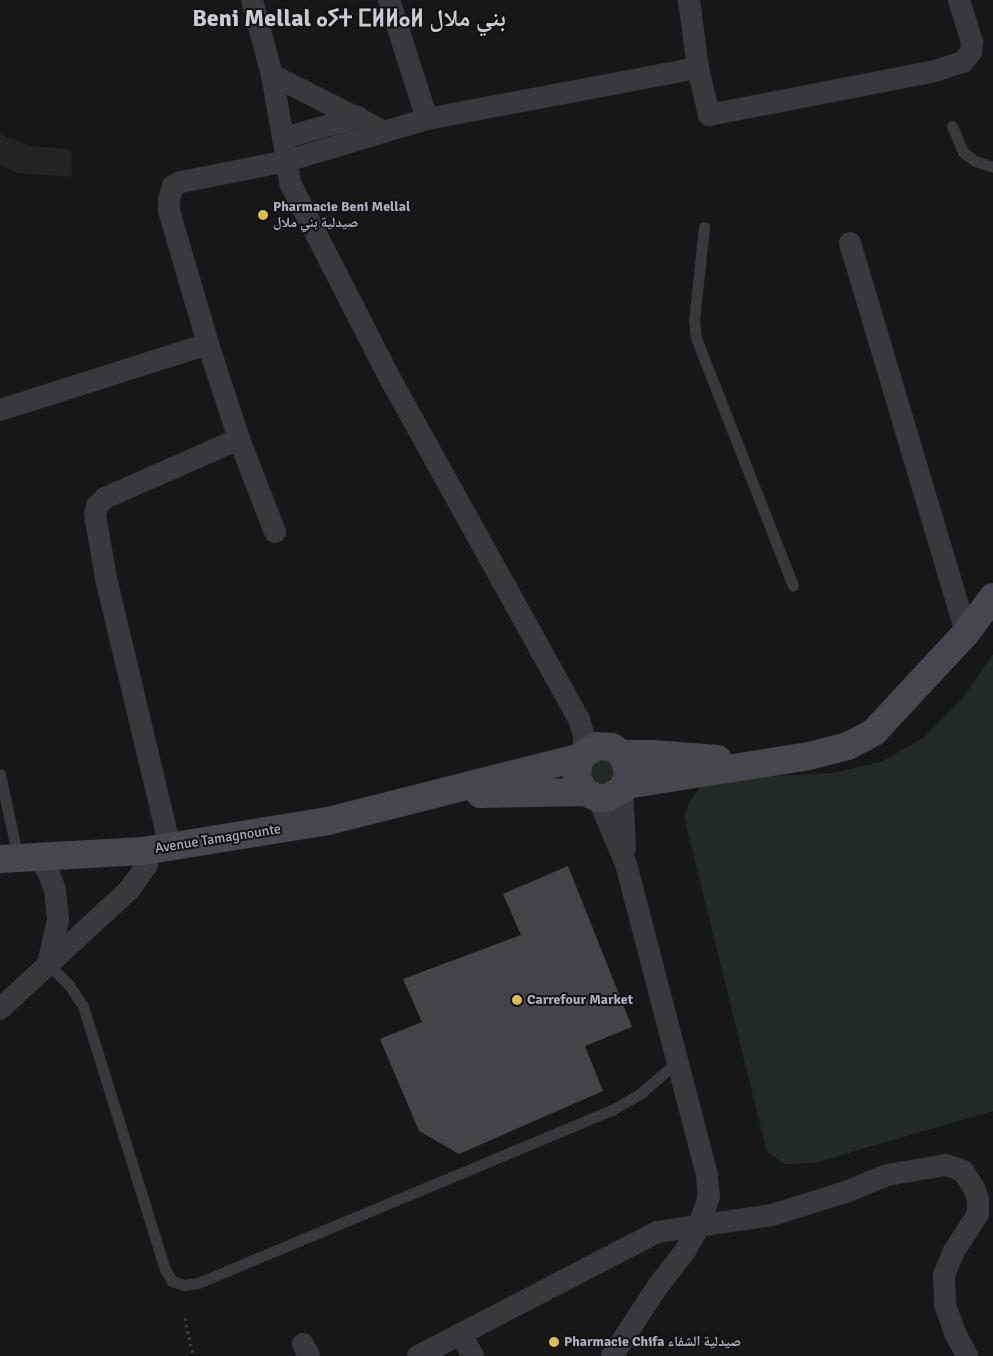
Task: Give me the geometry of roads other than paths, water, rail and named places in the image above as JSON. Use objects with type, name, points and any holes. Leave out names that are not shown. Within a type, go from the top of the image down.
[{"type":"street","points":[[252,0],[272,75],[290,183],[392,382],[579,720],[598,753],[629,773],[608,791]]},
{"type":"street","points":[[389,0],[427,120]]},
{"type":"street","points":[[689,0],[698,68],[709,115],[935,71],[963,62],[971,52],[972,42],[959,0]]},
{"type":"street","points":[[275,532],[239,438],[208,344],[169,211],[171,192],[174,186],[180,182],[287,162],[383,131],[427,120],[698,68]]},
{"type":"street","points":[[272,75],[383,131]]},
{"type":"street","points":[[284,138],[358,117]]},
{"type":"street","points":[[850,243],[966,633]]},
{"type":"street","points":[[0,410],[208,344]]},
{"type":"street","points":[[170,847],[106,578],[95,515],[97,506],[105,498],[239,438]]},
{"type":"street","points":[[759,762],[830,752],[848,746],[874,732],[966,633],[993,597]]},
{"type":"street","points":[[598,753],[576,771],[580,786],[608,791]]},
{"type":"street","name":"Avenue Tamagnounte","points":[[18,859],[143,851],[328,820],[434,796],[598,753],[653,754],[759,762]]},
{"type":"street","name":"Avenue Tamagnounte","points":[[434,796],[608,791],[759,762]]},
{"type":"street","points":[[608,791],[707,1176],[709,1198],[698,1228],[685,1251],[658,1286],[612,1356]]},
{"type":"street","points":[[0,1009],[137,881],[146,865],[143,851]]},
{"type":"street","points":[[18,859],[47,868],[56,898],[58,920],[48,964]]},
{"type":"street","points":[[418,1356],[657,1232],[698,1228],[772,1215],[846,1192],[887,1175],[926,1166],[946,1165],[962,1170],[974,1188],[978,1199],[978,1214],[947,1264],[943,1288],[945,1305],[955,1333],[967,1356]]},
{"type":"street","points":[[460,1334],[473,1356]]},
{"type":"lane","points":[[952,126],[963,152],[975,161],[993,167]]},
{"type":"lane","points":[[704,227],[694,320],[696,338],[793,586]]},
{"type":"lane","points":[[0,774],[18,859]]},
{"type":"lane","points":[[48,964],[70,985],[83,1006],[165,1269],[172,1281],[184,1285],[198,1283],[612,1110],[640,1093],[678,1061]]},
{"type":"place","name":"Pharmacie Beni Mellal صيدلية بني ملال","points":[[263,215]]},
{"type":"place","name":"Carrefour Market","points":[[517,1000]]},
{"type":"place","name":"Pharmacie Chifa صيدلية الشفاء","points":[[554,1342]]},
{"type":"district","name":"Beni Mellal ⴰⵢⵜ ⵎⵍⵍⴰⵍ بني ملال","points":[[349,19]]}]
